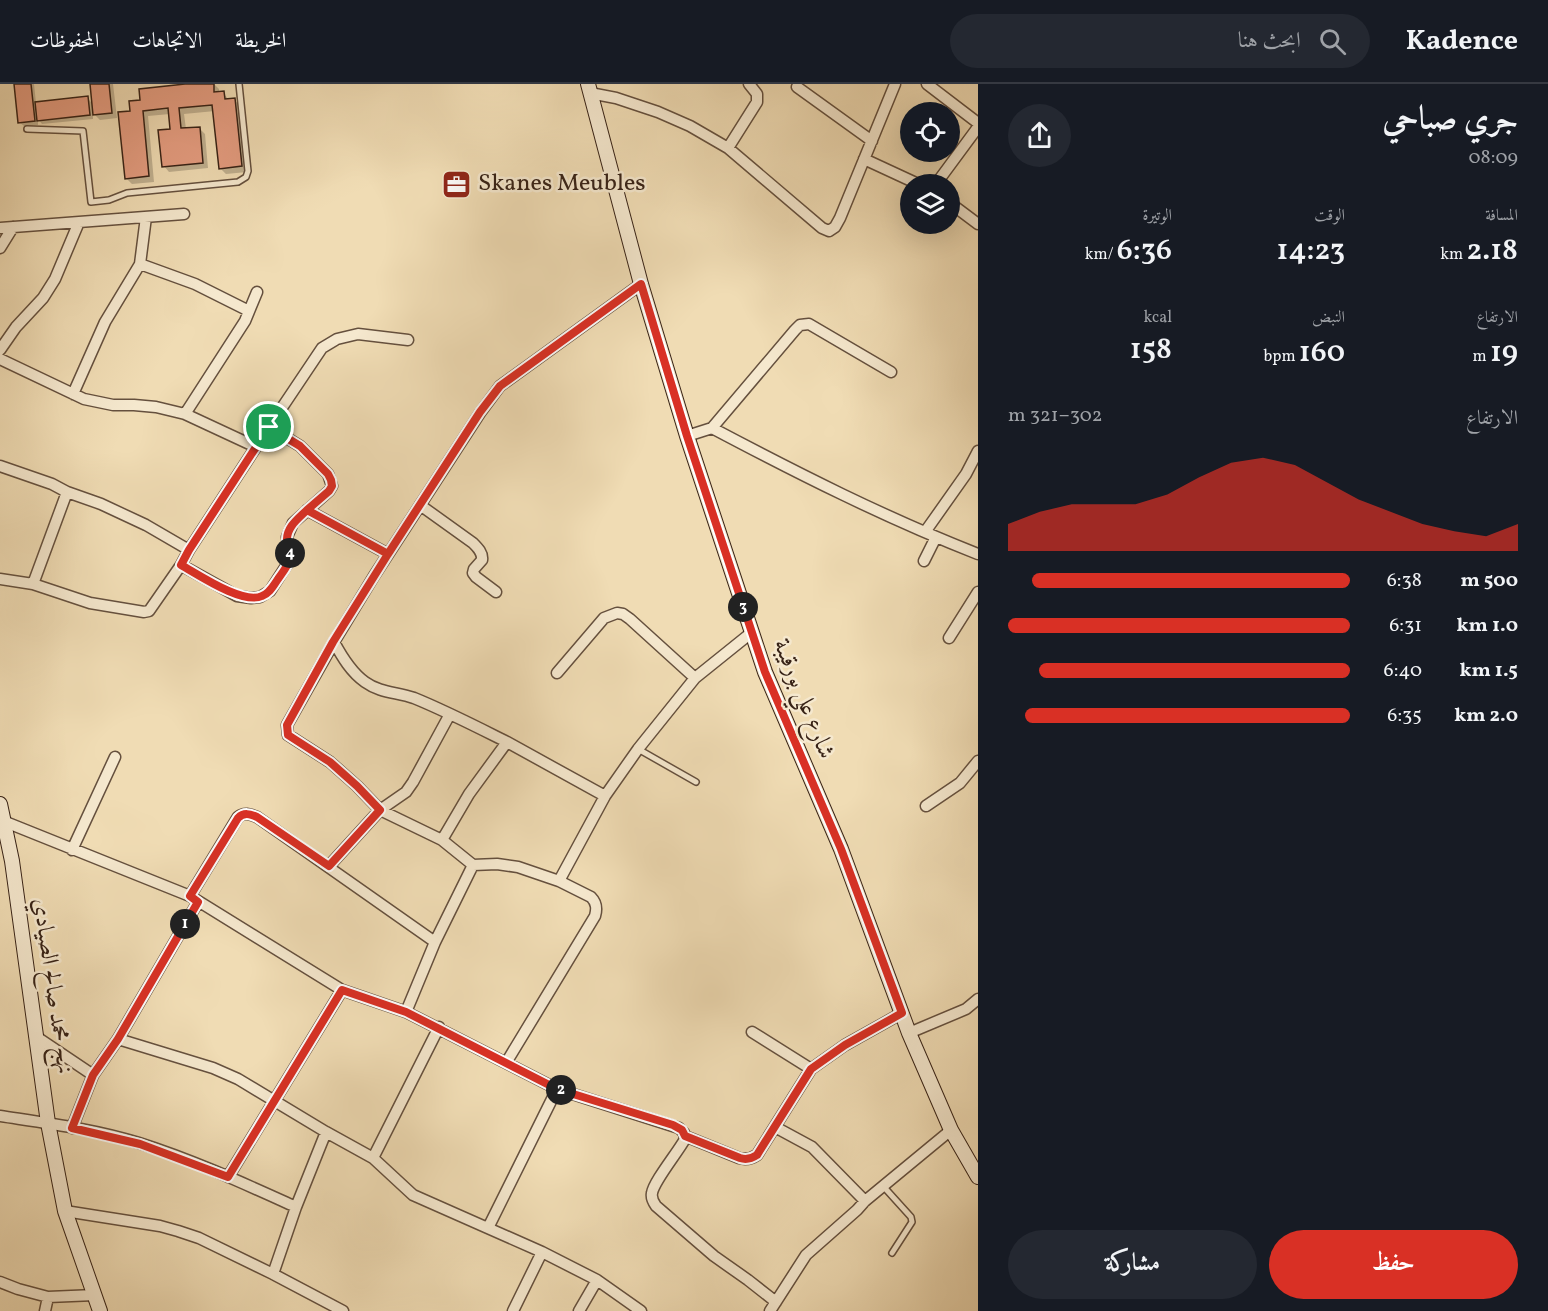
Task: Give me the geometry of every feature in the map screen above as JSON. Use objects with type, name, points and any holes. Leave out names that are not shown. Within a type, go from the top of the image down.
[{"type":"main road","name":"شارع علي بورقيبة","points":[[589,88],[641,284],[687,436],[765,672],[841,849],[909,1033],[951,1130],[978,1177]]},
{"type":"main road","name":"نهج محمد صالح الصيادي","points":[[0,804],[6,859],[36,1036],[48,1123],[65,1211],[100,1311]]},
{"type":"street","points":[[728,148],[758,102],[757,94],[750,84]]},
{"type":"street","points":[[589,88],[658,111],[728,148],[827,231],[832,230],[840,218],[895,84]]},
{"type":"street","points":[[927,84],[978,125],[943,174]]},
{"type":"street","points":[[797,87],[872,141]]},
{"type":"street","points":[[864,159],[900,176]]},
{"type":"street","points":[[960,210],[978,224]]},
{"type":"street","points":[[0,228],[184,214]]},
{"type":"street","points":[[73,394],[105,322],[140,264],[146,217]]},
{"type":"street","points":[[0,350],[55,279],[79,222]]},
{"type":"street","points":[[0,248],[13,227]]},
{"type":"street","points":[[140,264],[195,284],[249,311]]},
{"type":"street","points":[[506,1063],[593,920],[597,911],[594,900],[559,881],[518,867],[497,864],[473,865],[442,840],[380,810],[330,762],[288,735],[287,725],[333,642],[388,554],[480,412],[500,386],[641,284]]},
{"type":"street","points":[[185,414],[245,321],[257,292]]},
{"type":"street","points":[[687,436],[712,428],[795,330],[803,324],[809,324],[891,372]]},
{"type":"street","points":[[0,579],[33,584],[90,603],[149,611],[322,348],[348,335],[358,334],[408,340]]},
{"type":"street","points":[[0,359],[73,394],[100,403],[156,407],[185,414],[256,447]]},
{"type":"street","points":[[181,565],[237,596],[251,598],[260,597],[270,591],[290,560],[287,542],[293,524],[332,486],[328,474],[300,446],[269,427]]},
{"type":"street","points":[[712,428],[847,497],[978,554]]},
{"type":"street","points":[[924,561],[931,535],[978,451]]},
{"type":"street","points":[[0,466],[101,504],[189,550]]},
{"type":"street","points":[[33,584],[67,492]]},
{"type":"street","points":[[420,505],[478,548],[482,554],[482,560],[474,568],[473,573],[496,592]]},
{"type":"street","points":[[307,510],[388,554]]},
{"type":"street","points":[[948,638],[978,592]]},
{"type":"street","points":[[556,673],[604,618],[617,613],[630,619],[695,678]]},
{"type":"street","points":[[559,881],[605,796],[638,749],[695,678],[752,633]]},
{"type":"street","points":[[333,642],[343,659],[366,683],[383,692],[408,696],[450,714],[507,742],[605,796]]},
{"type":"street","points":[[329,866],[380,810],[406,792],[450,714]]},
{"type":"street","points":[[442,840],[469,794],[507,742]]},
{"type":"street","points":[[72,850],[116,757]]},
{"type":"street","points":[[926,806],[960,783],[978,761]]},
{"type":"street","points":[[72,1128],[93,1075],[118,1039],[241,815],[249,814],[257,817],[435,942]]},
{"type":"street","points":[[3,821],[194,899],[342,990],[406,1012],[439,1027],[557,1089],[673,1125],[682,1130],[685,1136],[745,1159],[757,1155],[811,1069],[845,1045],[902,1013]]},
{"type":"street","points":[[406,1012],[435,942],[473,865]]},
{"type":"street","points":[[228,1177],[342,990]]},
{"type":"street","points":[[909,1033],[966,1009],[978,999]]},
{"type":"street","points":[[372,1158],[439,1027]]},
{"type":"street","points":[[752,1032],[811,1069]]},
{"type":"street","points":[[36,1036],[93,1075]]},
{"type":"street","points":[[118,1039],[213,1068],[238,1079],[372,1158],[413,1195],[542,1252],[597,1280],[641,1311]]},
{"type":"street","points":[[488,1228],[557,1089]]},
{"type":"street","points":[[0,1116],[48,1123],[140,1144],[228,1177],[296,1207]]},
{"type":"street","points":[[775,1127],[812,1147],[865,1201]]},
{"type":"street","points":[[685,1136],[683,1143],[655,1185],[651,1194],[652,1201],[714,1256],[748,1280],[773,1307],[806,1255],[865,1201],[951,1130]]},
{"type":"street","points":[[273,1274],[296,1207],[326,1132]]},
{"type":"street","points":[[65,1211],[160,1226],[199,1238],[343,1311]]},
{"type":"street","points":[[513,1311],[542,1252]]},
{"type":"street","points":[[579,1311],[597,1280]]},
{"type":"street","points":[[0,1282],[48,1297],[95,1295]]},
{"type":"street","points":[[45,1311],[48,1297]]},
{"type":"lane","points":[[27,129],[83,131],[91,202],[109,200],[127,193],[238,182],[246,177],[248,171],[239,84]]},
{"type":"lane","points":[[638,749],[696,782]]},
{"type":"lane","points":[[883,1186],[911,1217],[912,1222],[892,1253]]},
{"type":"building","points":[[14,84],[31,84],[35,121],[18,123]]},
{"type":"building","points":[[90,84],[109,84],[112,113],[93,115]]},
{"type":"building","points":[[185,84],[214,84],[214,92],[224,91],[225,99],[235,98],[242,166],[219,169],[212,105],[179,108],[181,128],[200,127],[203,163],[162,167],[158,130],[170,129],[168,108],[143,111],[149,176],[125,179],[118,112],[130,111],[129,101],[140,100],[139,89]]},
{"type":"building","points":[[88,96],[90,115],[37,121],[35,102]]},
{"type":"place","name":"Skanes Meubles","points":[[457,184]]},
{"type":"route","points":[[269,427],[181,565],[237,596],[260,597],[270,591],[290,560],[287,537],[290,530],[307,510],[347,532],[388,554],[480,412],[500,386],[641,284],[687,436],[765,672],[841,849],[902,1013],[845,1045],[811,1069],[757,1155],[749,1159],[740,1158],[685,1136],[682,1130],[673,1125],[557,1089],[439,1027],[406,1012],[342,990],[228,1177],[140,1144],[72,1128],[93,1075],[118,1039],[198,902],[190,896],[238,818],[246,814],[257,817],[329,866],[380,810],[330,762],[288,735],[287,725],[333,642],[388,554],[307,510],[329,491],[332,486],[331,480],[328,474],[300,446],[269,427]]}]
